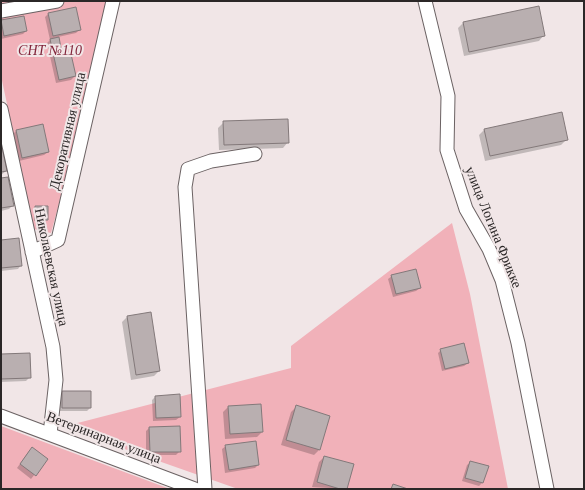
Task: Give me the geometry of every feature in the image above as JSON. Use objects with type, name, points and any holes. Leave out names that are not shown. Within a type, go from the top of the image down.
[{"type":"street","points":[[1,11],[57,1]]},
{"type":"street","name":"Декоративная улица","points":[[32,252],[58,240],[113,1]]},
{"type":"street","name":"улица Логина Фрикке","points":[[425,1],[448,96],[447,150],[462,198],[489,249],[502,280],[519,350],[547,489]]},
{"type":"street","name":"Николаевская улица","points":[[1,109],[53,347],[56,380],[50,434]]},
{"type":"street","points":[[205,489],[185,187],[188,169],[211,161],[255,154]]},
{"type":"street","name":"Ветеринарная улица","points":[[1,416],[195,489]]},
{"type":"green space","name":"СНТ №110","points":[[1,1],[114,1],[51,233],[34,229],[1,76]]},
{"type":"green space","points":[[452,223],[470,294],[508,489],[238,489],[62,427],[291,368],[291,346]]},
{"type":"green space","points":[[1,426],[170,489],[1,489]]},
{"type":"building","points":[[539,6],[545,36],[469,52],[463,22]]},
{"type":"building","points":[[76,7],[81,30],[53,36],[48,13]]},
{"type":"building","points":[[24,16],[27,31],[4,36],[1,20]]},
{"type":"building","points":[[59,37],[62,54],[71,54],[76,76],[59,80],[50,39]]},
{"type":"building","points":[[562,112],[568,140],[490,156],[484,129]]},
{"type":"building","points":[[288,119],[289,143],[224,145],[223,121]]},
{"type":"building","points":[[43,124],[49,152],[22,158],[16,130]]},
{"type":"building","points":[[1,142],[7,171],[1,172]]},
{"type":"building","points":[[8,177],[14,206],[1,208],[1,178]]},
{"type":"building","points":[[35,206],[48,206],[48,220],[35,220]]},
{"type":"building","points":[[19,238],[22,266],[1,268],[1,240]]},
{"type":"building","points":[[416,269],[421,288],[396,294],[391,275]]},
{"type":"building","points":[[151,312],[160,371],[136,375],[127,316]]},
{"type":"building","points":[[464,343],[469,363],[445,369],[440,349]]},
{"type":"building","points":[[30,353],[31,378],[1,379],[1,354]]},
{"type":"building","points":[[62,391],[91,391],[91,408],[62,408]]},
{"type":"building","points":[[180,394],[181,417],[156,418],[155,396]]},
{"type":"building","points":[[261,404],[263,432],[230,434],[228,406]]},
{"type":"building","points":[[296,405],[330,416],[320,450],[286,440]]},
{"type":"building","points":[[180,426],[181,452],[150,452],[149,427]]},
{"type":"building","points":[[256,441],[259,465],[229,470],[225,445]]},
{"type":"building","points":[[32,447],[48,459],[36,476],[20,464]]},
{"type":"building","points":[[324,456],[354,464],[347,489],[340,489],[317,482]]},
{"type":"building","points":[[470,461],[489,466],[483,483],[465,478]]},
{"type":"building","points":[[393,484],[408,489],[391,489]]}]
